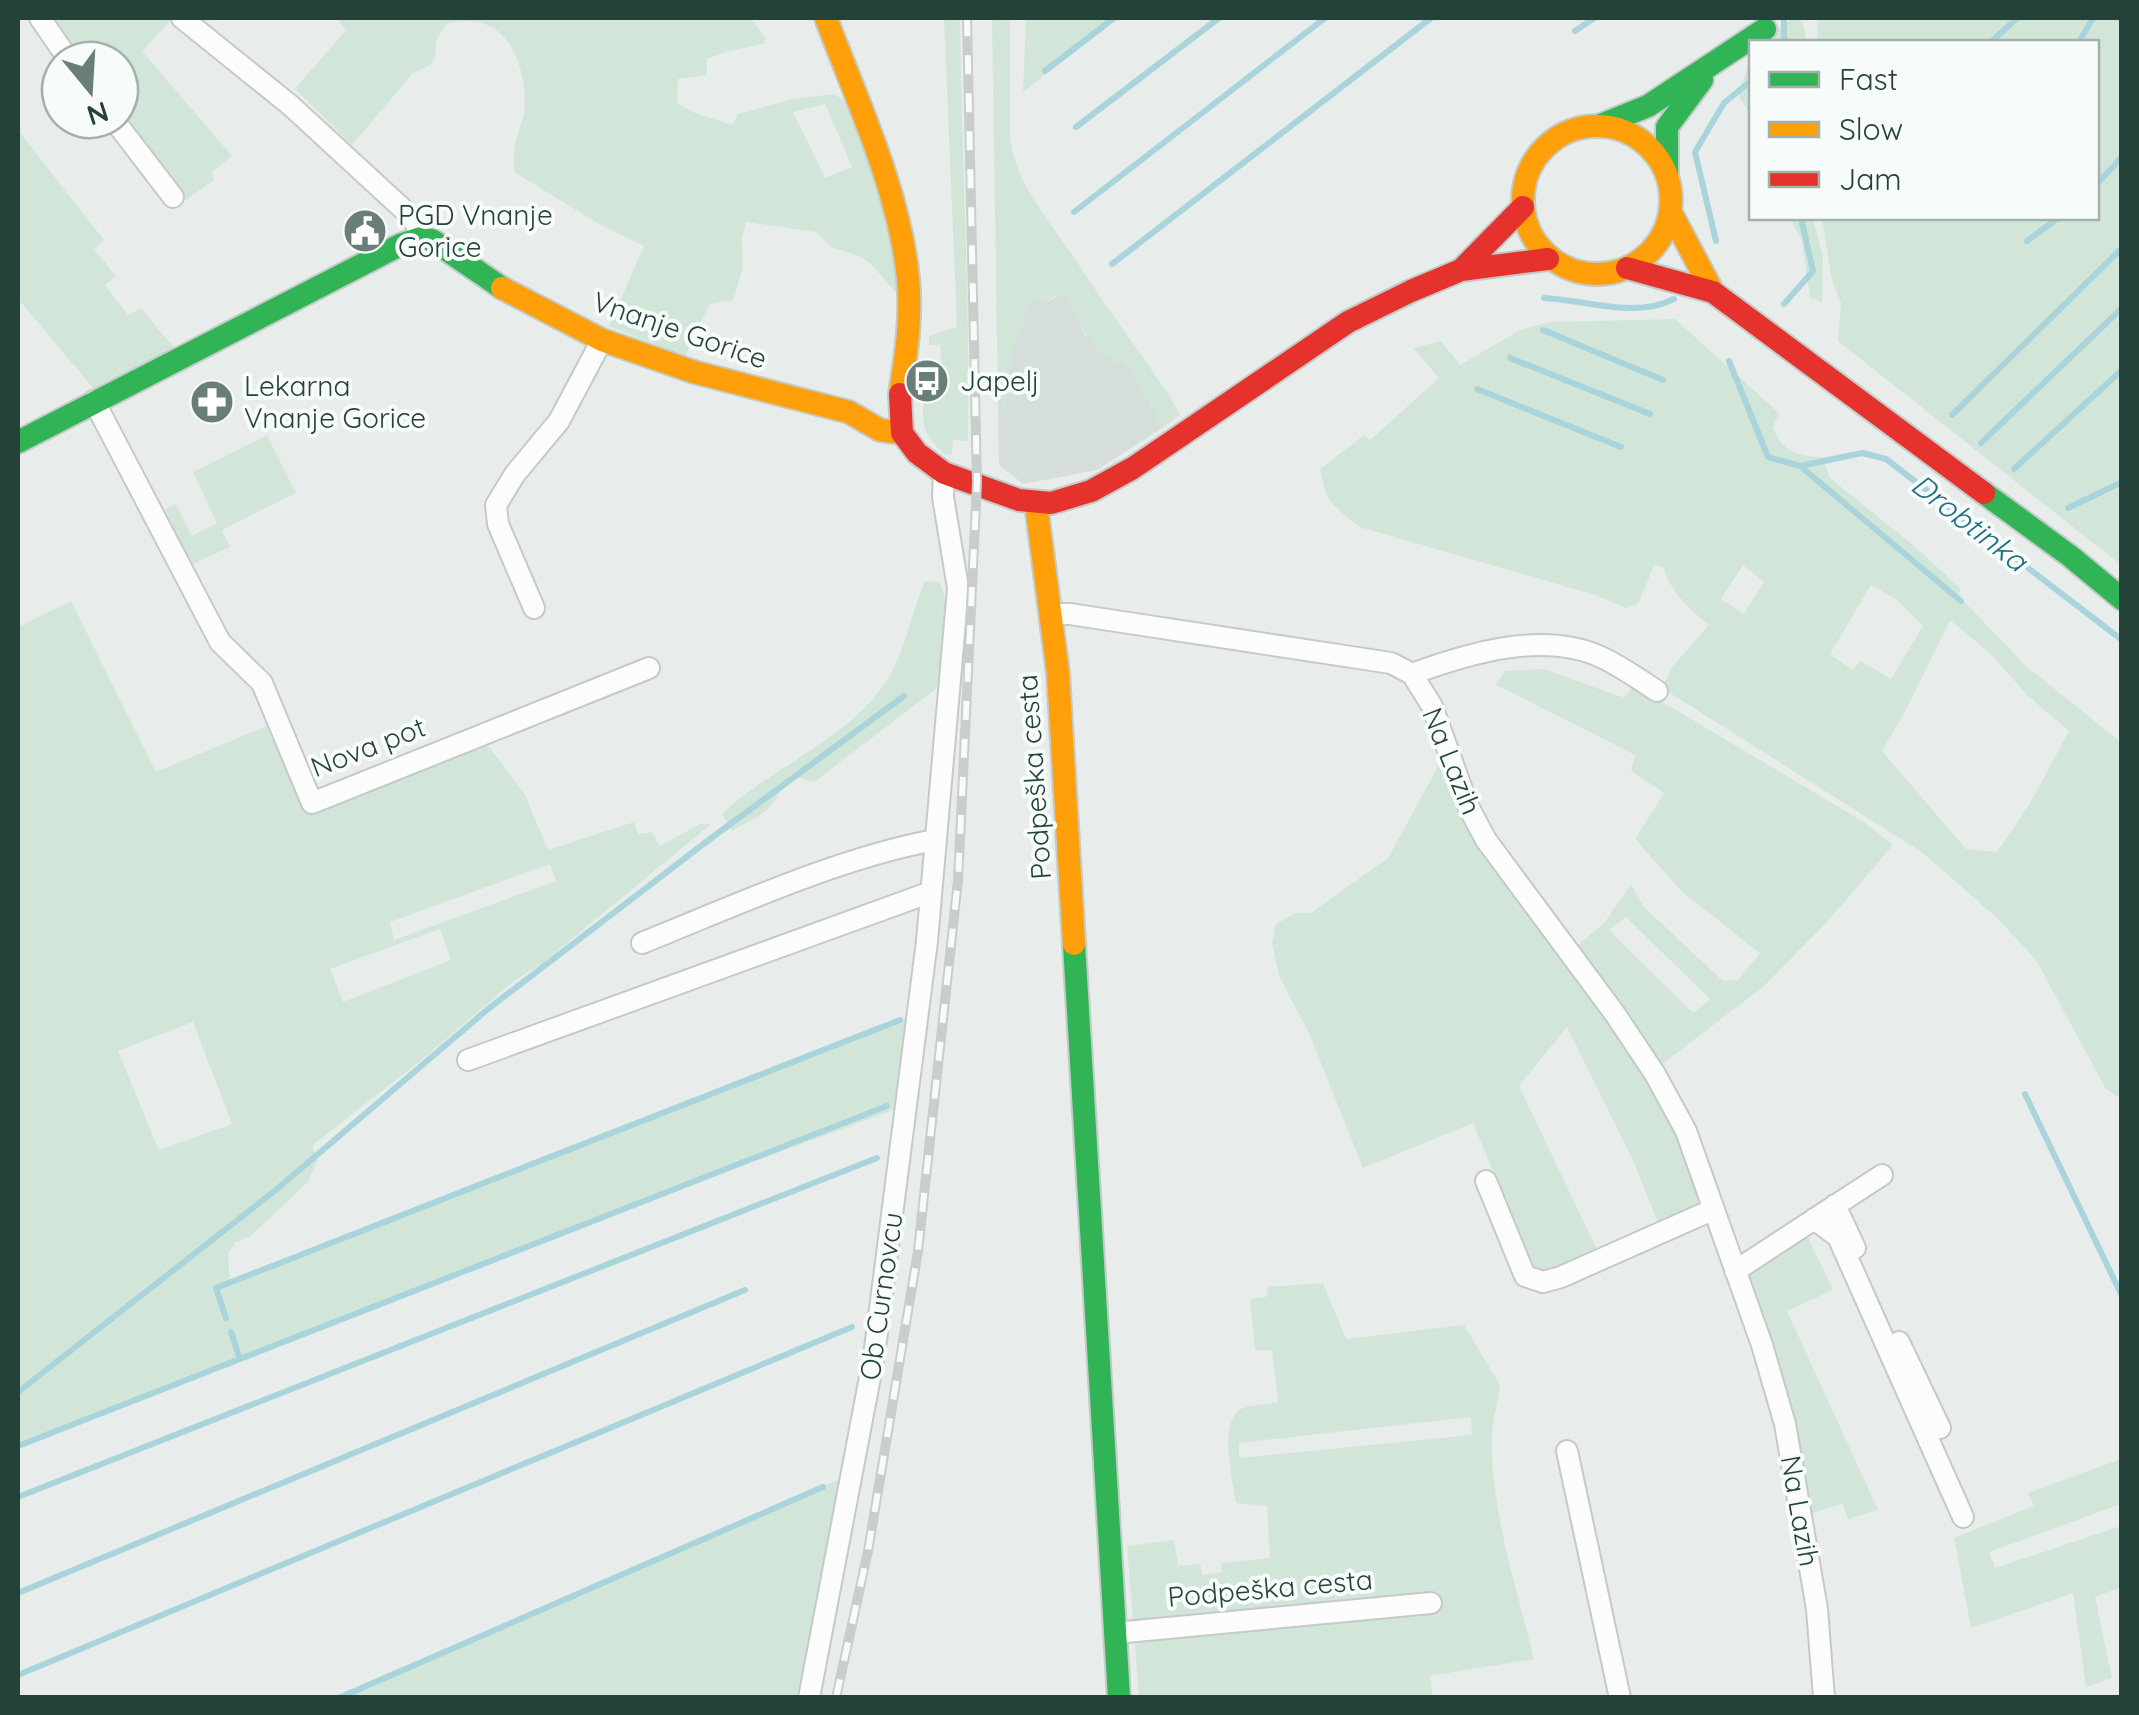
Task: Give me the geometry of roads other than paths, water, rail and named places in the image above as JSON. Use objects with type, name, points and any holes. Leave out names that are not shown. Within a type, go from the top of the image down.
[{"type":"main road","points":[[826,18],[889,190],[904,252],[908,345],[899,404],[902,434],[917,454],[944,473],[1036,504],[1069,500],[1092,492],[1134,468],[1348,322],[1461,270],[1548,259]]},
{"type":"main road","points":[[1750,40],[1774,23]]},
{"type":"main road","points":[[1714,65],[1667,127],[1671,214],[1655,246],[1627,268],[1604,274],[1580,272],[1548,259],[1535,244],[1524,207],[1525,179],[1536,157],[1552,140],[1575,128],[1601,124],[1648,106],[1749,40]]},
{"type":"main road","points":[[1601,124],[1626,130],[1640,140],[1667,172]]},
{"type":"main road","points":[[1461,270],[1524,207]]},
{"type":"main road","points":[[1671,214],[1713,292]]},
{"type":"main road","name":"Vnanje Gorice","points":[[421,238],[444,246],[488,281],[602,340],[723,381],[849,412],[880,430],[902,434]]},
{"type":"main road","points":[[18,442],[421,238]]},
{"type":"main road","points":[[1627,268],[1713,292],[2070,556],[2122,599]]},
{"type":"main road","name":"Vnanje Gorice","points":[[849,412],[899,404]]},
{"type":"main road","name":"Podpeška cesta","points":[[1036,504],[1053,614],[1119,1698]]},
{"type":"street","points":[[40,18],[55,40]]},
{"type":"street","name":"Vnanje Gorice","points":[[182,18],[290,105],[390,197],[415,222],[421,238]]},
{"type":"street","points":[[129,140],[173,197]]},
{"type":"street","points":[[534,608],[498,524],[496,505],[558,421],[602,340]]},
{"type":"street","name":"Nova pot","points":[[94,401],[220,642],[262,683],[312,803],[649,668]]},
{"type":"street","name":"Ob Curnovcu","points":[[809,1698],[874,1356],[900,1172],[931,892],[958,588],[943,497],[944,473]]},
{"type":"street","name":"Na Lazih","points":[[1053,614],[1390,663],[1412,674],[1432,706],[1468,806],[1486,840],[1605,1000],[1654,1074],[1686,1132],[1736,1271],[1784,1424],[1817,1608],[1824,1698]]},
{"type":"street","points":[[1412,674],[1517,646],[1560,646],[1601,657],[1658,690]]},
{"type":"street","points":[[642,944],[732,906],[895,848],[935,840]]},
{"type":"street","points":[[468,1060],[931,892]]},
{"type":"street","points":[[1736,1271],[1882,1174]]},
{"type":"street","points":[[1486,1181],[1525,1276],[1543,1282],[1602,1261],[1712,1210]]},
{"type":"street","points":[[1835,1204],[1940,1428]]},
{"type":"street","points":[[1814,1218],[1838,1237],[1963,1517]]},
{"type":"street","points":[[1567,1451],[1620,1698]]},
{"type":"street","name":"Podpeška cesta","points":[[1114,1633],[1432,1603]]},
{"type":"waterway","points":[[1045,71],[1114,18]]},
{"type":"waterway","points":[[1076,127],[1219,18]]},
{"type":"waterway","points":[[1074,212],[1325,18]]},
{"type":"waterway","points":[[1112,264],[1431,18]]},
{"type":"waterway","points":[[1575,31],[1594,18]]},
{"type":"waterway","name":"Drobtinka","points":[[1784,18],[1784,40]]},
{"type":"waterway","points":[[1993,40],[2017,18]]},
{"type":"waterway","points":[[2080,40],[2093,18]]},
{"type":"waterway","points":[[1716,241],[1695,152],[1724,103],[1749,82]]},
{"type":"waterway","points":[[2099,182],[2122,157]]},
{"type":"waterway","name":"Drobtinka","points":[[1784,304],[1813,271],[1801,220]]},
{"type":"waterway","points":[[2027,241],[2055,220]]},
{"type":"waterway","points":[[1952,415],[2122,248]]},
{"type":"waterway","points":[[1544,298],[1627,308],[1659,305],[1674,299]]},
{"type":"waterway","points":[[1981,443],[2122,308]]},
{"type":"waterway","points":[[1543,330],[1663,380]]},
{"type":"waterway","points":[[1510,358],[1650,414]]},
{"type":"waterway","points":[[1729,361],[1768,457],[1800,466],[1961,601]]},
{"type":"waterway","points":[[2014,469],[2122,370]]},
{"type":"waterway","points":[[1477,389],[1621,447]]},
{"type":"waterway","name":"Drobtinka","points":[[1800,466],[1862,453],[1886,459],[2122,640]]},
{"type":"waterway","points":[[2068,508],[2122,482]]},
{"type":"waterway","points":[[18,1392],[277,1189],[488,1009],[904,696]]},
{"type":"waterway","points":[[226,1318],[216,1288],[900,1020]]},
{"type":"waterway","points":[[2025,1094],[2122,1296]]},
{"type":"waterway","points":[[240,1359],[887,1106]]},
{"type":"waterway","points":[[18,1497],[877,1158]]},
{"type":"waterway","points":[[18,1593],[745,1290]]},
{"type":"waterway","points":[[18,1675],[852,1327]]},
{"type":"waterway","points":[[18,1446],[240,1359],[231,1332]]},
{"type":"waterway","points":[[339,1698],[823,1487]]},
{"type":"railway","points":[[836,1698],[868,1551],[918,1251],[958,880],[977,483],[967,18]]},
{"type":"place","name":"PGD Vnanje Gorice","points":[[365,231]]},
{"type":"place","name":"Japelj","points":[[927,381]]},
{"type":"place","name":"Lekarna Vnanje Gorice","points":[[212,402]]}]
